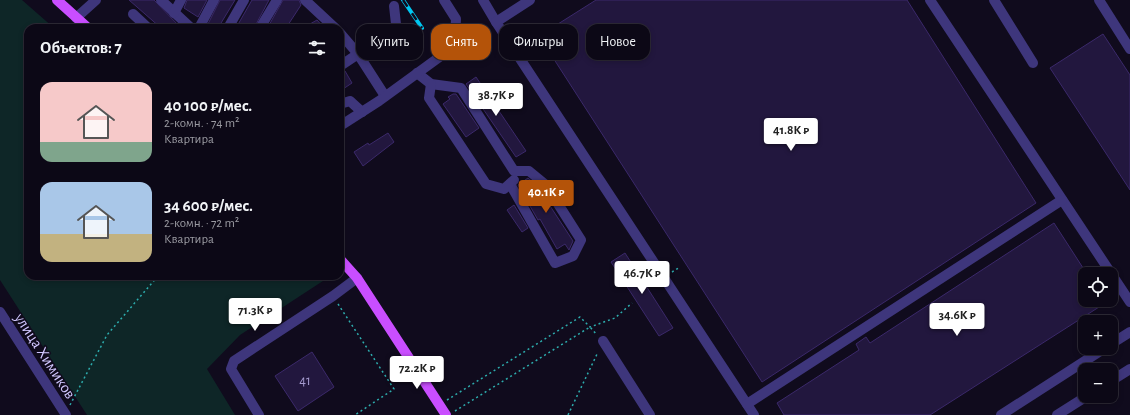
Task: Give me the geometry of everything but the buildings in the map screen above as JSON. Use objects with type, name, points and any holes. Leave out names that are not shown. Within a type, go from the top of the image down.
[{"type":"main road","points":[[57,0],[83,24]]},
{"type":"main road","points":[[344,263],[357,278],[439,404],[450,413]]},
{"type":"street","points":[[76,18],[96,0]]},
{"type":"street","points":[[161,0],[186,24]]},
{"type":"street","points":[[174,13],[181,0]]},
{"type":"street","points":[[201,24],[214,0]]},
{"type":"street","points":[[230,24],[244,0]]},
{"type":"street","points":[[262,24],[277,0]]},
{"type":"street","points":[[344,123],[444,53],[455,36],[456,20],[444,0]]},
{"type":"street","points":[[483,0],[754,415]]},
{"type":"street","points":[[496,22],[530,0]]},
{"type":"street","points":[[930,0],[1130,302]]},
{"type":"street","points":[[994,0],[1033,63]]},
{"type":"street","points":[[1099,0],[1130,49]]},
{"type":"street","points":[[308,1],[332,24]]},
{"type":"street","points":[[394,6],[396,24]]},
{"type":"street","points":[[133,14],[144,24]]},
{"type":"street","points":[[344,38],[356,52]]},
{"type":"street","points":[[344,63],[356,55]]},
{"type":"street","points":[[362,60],[385,96]]},
{"type":"street","points":[[417,73],[431,84],[461,88],[514,171],[514,180],[504,189],[486,184],[429,98],[431,84]]},
{"type":"street","points":[[344,103],[350,101],[362,112]]},
{"type":"street","points":[[510,184],[555,262],[574,256],[581,240],[546,185],[529,171],[514,171]]},
{"type":"street","points":[[747,404],[1062,200]]},
{"type":"street","points":[[259,415],[231,370],[234,361],[251,348],[333,296],[357,278]]},
{"type":"street","name":"улица Химиков","points":[[0,312],[65,414]]},
{"type":"street","points":[[1118,340],[1130,332]]},
{"type":"street","points":[[603,341],[650,415]]},
{"type":"street","points":[[1001,415],[1094,355]]},
{"type":"street","points":[[1118,377],[1130,369]]},
{"type":"street","points":[[1058,415],[1078,402]]},
{"type":"path","points":[[65,414],[107,334],[154,280]]},
{"type":"path","points":[[333,296],[394,389],[355,415]]},
{"type":"path","points":[[450,413],[590,327],[615,318],[632,303]]},
{"type":"path","points":[[439,404],[580,317],[603,341],[568,415]]},
{"type":"green space","points":[[0,0],[22,0],[49,24],[24,24],[24,280],[324,280],[240,335],[207,369],[235,415],[87,415],[0,280]]},
{"type":"railway","points":[[403,0],[419,24]]}]
